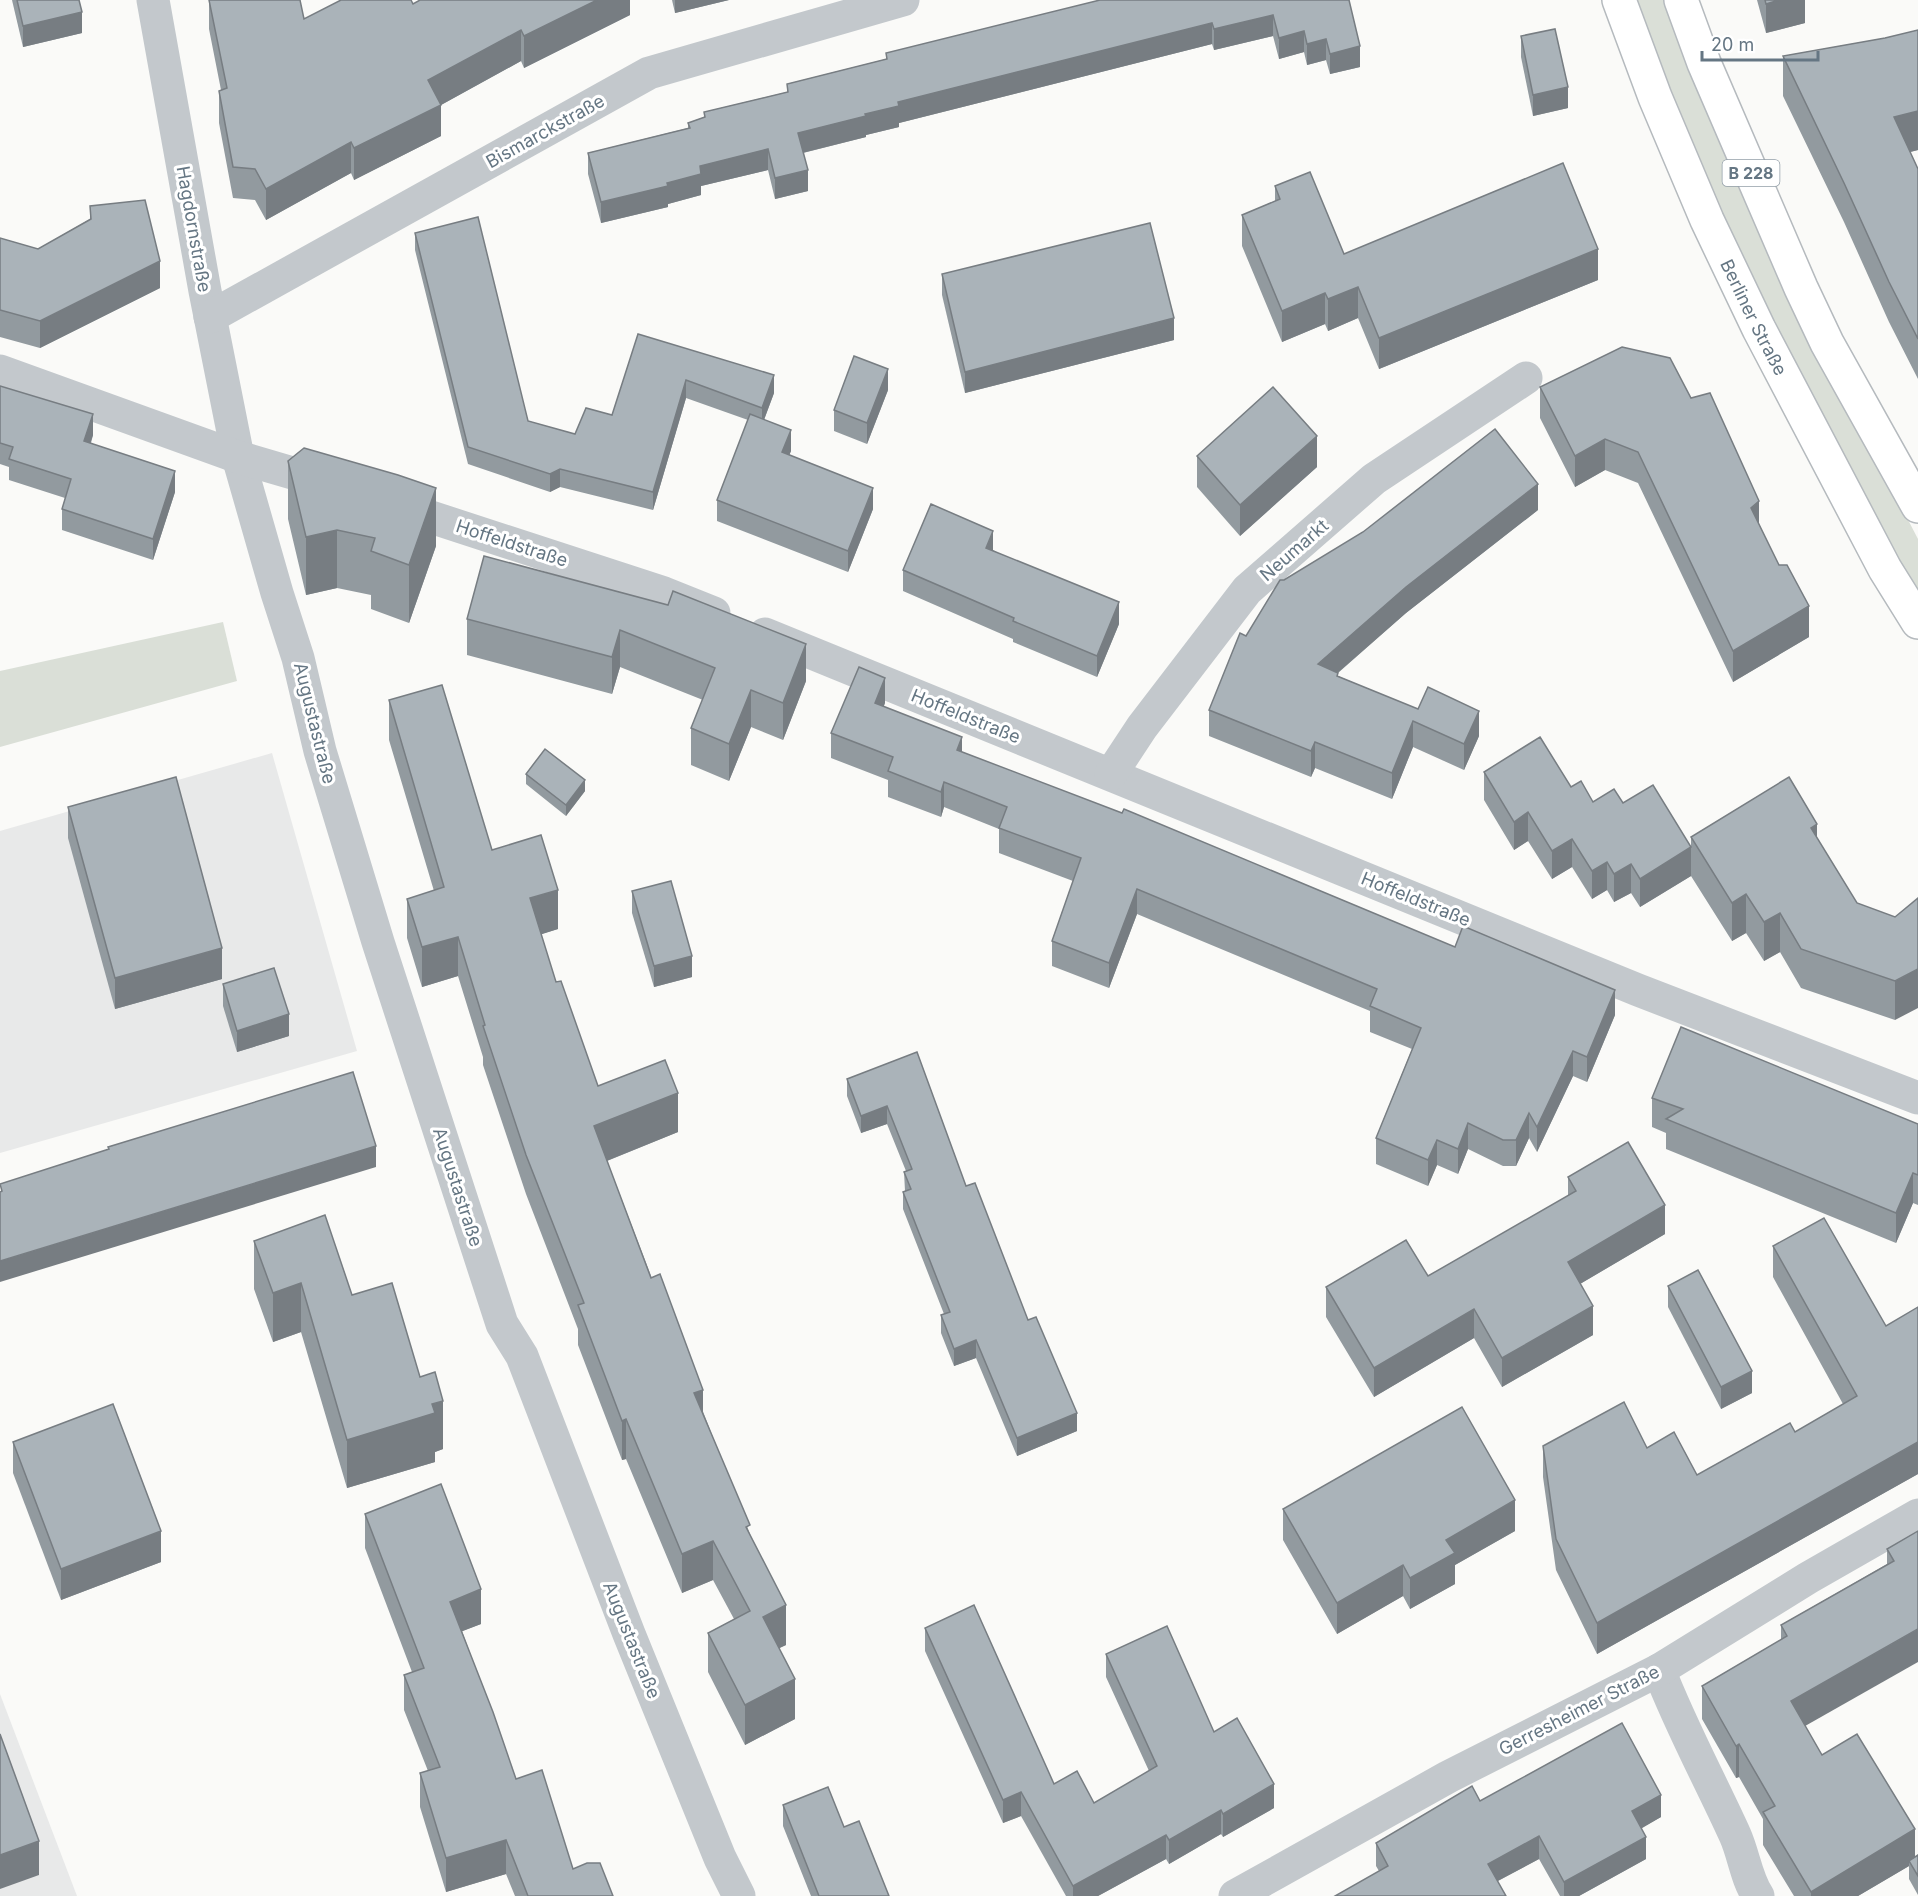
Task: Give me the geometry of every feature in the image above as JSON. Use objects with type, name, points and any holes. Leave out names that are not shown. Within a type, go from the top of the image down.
[{"type":"main road","name":"Berliner Straße","points":[[1619,0],[1655,97],[1707,220],[1754,319],[1885,569],[1918,622]]},
{"type":"main road","name":"B 228","points":[[1681,0],[1704,63],[1801,288],[1827,343],[1918,506]]},
{"type":"street","name":"Hagdornstraße","points":[[153,0],[210,317],[238,456]]},
{"type":"street","name":"Bismarckstraße","points":[[210,317],[649,73],[903,0]]},
{"type":"street","name":"Hoffeldstraße","points":[[0,371],[238,456],[664,593],[1638,990],[1918,1098]]},
{"type":"street","name":"Neumarkt","points":[[1111,774],[1142,727],[1247,590],[1374,479],[1527,378]]},
{"type":"street","name":"Augustastraße","points":[[238,456],[298,658],[333,796],[502,1324],[522,1356],[629,1634],[720,1858],[739,1896]]},
{"type":"street","name":"Gerresheimer Straße","points":[[1234,1896],[1448,1777],[1659,1670],[1808,1578],[1918,1515]]},
{"type":"street","points":[[1659,1670],[1677,1715],[1736,1837],[1752,1888],[1758,1896]]},
{"type":"shaded area","points":[[1634,0],[1665,0],[1703,101],[1843,395],[1918,539],[1918,589],[1884,537],[1815,408],[1733,240]]},
{"type":"shaded area","points":[[223,622],[237,681],[0,747],[0,671]]},
{"type":"shaded area","points":[[272,753],[357,1051],[0,1153],[0,831]]},
{"type":"shaded area","points":[[0,1694],[77,1896],[0,1896]]},
{"type":"building","points":[[17,0],[79,0],[82,12],[23,26]]},
{"type":"building","points":[[209,0],[300,0],[304,19],[341,0],[411,0],[413,4],[420,0],[597,0],[524,36],[521,30],[428,80],[441,105],[354,148],[351,142],[266,189],[255,169],[233,167],[219,91],[227,88]]},
{"type":"building","points":[[1100,0],[1349,0],[1360,46],[1330,54],[1326,39],[1307,44],[1304,31],[1279,38],[1273,15],[1214,29],[1212,23],[898,102],[899,106],[798,133],[808,170],[775,178],[768,149],[700,166],[701,174],[667,183],[668,186],[601,202],[588,153],[690,128],[688,123],[705,117],[704,112],[788,92],[787,84],[887,59],[886,53]]},
{"type":"building","points":[[1765,0],[1779,0],[1766,4]]},
{"type":"building","points":[[1555,29],[1568,87],[1533,95],[1521,36]]},
{"type":"building","points":[[1918,30],[1918,111],[1894,117],[1918,169],[1918,339],[1783,56]]},
{"type":"building","points":[[1563,163],[1598,249],[1379,338],[1358,287],[1328,299],[1325,293],[1282,311],[1242,215],[1280,199],[1275,186],[1310,172],[1344,254]]},
{"type":"building","points":[[145,200],[160,261],[40,321],[0,310],[0,238],[38,249],[91,219],[90,206]]},
{"type":"building","points":[[478,217],[528,421],[575,434],[586,408],[612,415],[638,334],[774,375],[762,408],[686,380],[653,492],[560,469],[550,474],[468,447],[415,233]]},
{"type":"building","points":[[1150,223],[1174,318],[965,372],[942,274]]},
{"type":"building","points":[[1622,347],[1670,358],[1691,398],[1710,393],[1759,501],[1751,508],[1779,565],[1787,565],[1809,606],[1733,651],[1638,452],[1605,439],[1575,456],[1540,387]]},
{"type":"building","points":[[854,356],[888,369],[867,423],[834,410]]},
{"type":"building","points":[[0,386],[93,414],[84,441],[175,471],[153,539],[62,509],[71,479],[9,459],[13,447],[0,443]]},
{"type":"building","points":[[1273,387],[1317,436],[1240,505],[1197,456]]},
{"type":"building","points":[[750,414],[791,430],[782,452],[873,488],[848,551],[717,500]]},
{"type":"building","points":[[1495,429],[1538,484],[1406,587],[1318,664],[1338,673],[1337,676],[1418,709],[1428,687],[1479,711],[1464,744],[1413,721],[1392,773],[1315,742],[1311,751],[1209,710],[1240,633],[1246,636],[1280,580],[1284,580],[1363,532]]},
{"type":"building","points":[[304,448],[436,488],[409,565],[371,551],[375,538],[337,530],[306,537],[288,461]]},
{"type":"building","points":[[931,504],[993,531],[986,548],[1119,602],[1097,656],[1013,621],[1014,618],[903,570]]},
{"type":"building","points":[[484,556],[668,605],[673,591],[806,644],[783,703],[751,690],[729,744],[691,728],[715,668],[620,630],[612,657],[467,619]]},
{"type":"building","points":[[859,667],[885,678],[875,703],[962,737],[957,750],[1122,813],[1124,809],[1455,947],[1463,926],[1615,990],[1587,1057],[1573,1051],[1537,1127],[1529,1113],[1516,1140],[1503,1140],[1468,1123],[1458,1149],[1437,1140],[1428,1160],[1376,1138],[1421,1028],[1370,1006],[1377,989],[1137,889],[1109,963],[1052,941],[1081,858],[999,828],[1007,807],[944,782],[941,792],[888,771],[893,757],[831,733]]},
{"type":"building","points":[[442,685],[492,850],[541,835],[558,890],[530,898],[556,982],[561,981],[598,1086],[665,1060],[678,1093],[594,1126],[651,1278],[660,1274],[703,1390],[694,1393],[750,1525],[746,1527],[786,1605],[763,1617],[795,1679],[745,1705],[708,1633],[750,1611],[713,1541],[682,1554],[626,1419],[622,1421],[578,1305],[584,1303],[526,1155],[483,1026],[485,1025],[458,937],[422,947],[407,899],[444,887],[389,700]]},
{"type":"building","points":[[1540,737],[1571,787],[1581,781],[1593,802],[1614,789],[1623,803],[1653,785],[1691,847],[1640,879],[1631,864],[1614,874],[1607,862],[1592,871],[1572,839],[1552,851],[1528,812],[1514,822],[1484,772]]},
{"type":"building","points":[[545,749],[585,780],[566,805],[526,774]]},
{"type":"building","points":[[176,777],[222,948],[115,978],[68,807]]},
{"type":"building","points":[[1789,777],[1817,824],[1811,828],[1857,903],[1895,917],[1918,898],[1918,969],[1895,981],[1801,949],[1780,913],[1764,922],[1746,894],[1732,903],[1691,837]]},
{"type":"building","points":[[671,881],[692,956],[654,966],[632,891]]},
{"type":"building","points":[[274,968],[289,1014],[237,1031],[223,984]]},
{"type":"building","points":[[1681,1027],[1918,1124],[1918,1175],[1913,1173],[1896,1213],[1666,1119],[1683,1109],[1652,1098]]},
{"type":"building","points":[[917,1052],[966,1186],[975,1183],[1028,1320],[1036,1317],[1077,1413],[1017,1438],[976,1340],[954,1349],[941,1315],[950,1312],[903,1192],[911,1189],[904,1172],[912,1169],[887,1106],[861,1116],[847,1079]]},
{"type":"building","points":[[353,1072],[376,1146],[0,1261],[0,1192],[2,1191],[0,1184],[109,1149],[108,1147]]},
{"type":"building","points":[[1628,1142],[1665,1205],[1568,1262],[1593,1306],[1502,1358],[1474,1309],[1374,1368],[1326,1287],[1406,1240],[1428,1276],[1576,1191],[1568,1177]]},
{"type":"building","points":[[325,1215],[352,1295],[392,1283],[420,1377],[435,1372],[443,1401],[432,1404],[435,1413],[347,1440],[301,1283],[273,1293],[254,1241]]},
{"type":"building","points":[[1824,1218],[1886,1326],[1918,1307],[1918,1442],[1597,1623],[1556,1539],[1543,1446],[1624,1402],[1647,1448],[1674,1432],[1697,1475],[1790,1423],[1795,1432],[1857,1396],[1773,1246]]},
{"type":"building","points":[[1698,1270],[1752,1371],[1721,1387],[1668,1286]]},
{"type":"building","points":[[113,1404],[161,1531],[61,1569],[13,1442]]},
{"type":"building","points":[[1462,1407],[1515,1500],[1446,1540],[1455,1553],[1410,1578],[1403,1565],[1337,1603],[1283,1509]]},
{"type":"building","points":[[441,1484],[481,1589],[450,1602],[493,1712],[516,1779],[542,1770],[573,1869],[587,1863],[600,1863],[613,1896],[528,1896],[506,1840],[446,1858],[420,1773],[440,1767],[404,1675],[424,1668],[365,1514]]},
{"type":"building","points":[[1918,1531],[1918,1629],[1791,1701],[1822,1755],[1857,1734],[1915,1829],[1811,1892],[1763,1812],[1775,1806],[1739,1744],[1736,1746],[1702,1686],[1787,1636],[1781,1625],[1894,1561],[1887,1549]]},
{"type":"building","points":[[974,1605],[1054,1784],[1077,1771],[1094,1803],[1157,1766],[1106,1654],[1167,1626],[1214,1732],[1237,1718],[1274,1784],[1223,1814],[1221,1810],[1169,1840],[1166,1835],[1073,1886],[1021,1792],[1003,1800],[925,1628]]},
{"type":"building","points":[[1622,1723],[1661,1795],[1632,1811],[1646,1837],[1564,1882],[1539,1836],[1488,1864],[1506,1896],[1335,1896],[1388,1866],[1376,1843],[1472,1786],[1480,1801]]},
{"type":"building","points":[[0,1734],[39,1841],[0,1855]]},
{"type":"building","points":[[828,1787],[844,1827],[859,1821],[889,1896],[819,1896],[783,1805]]},
{"type":"building","points":[[1918,1855],[1918,1876],[1909,1861]]}]
